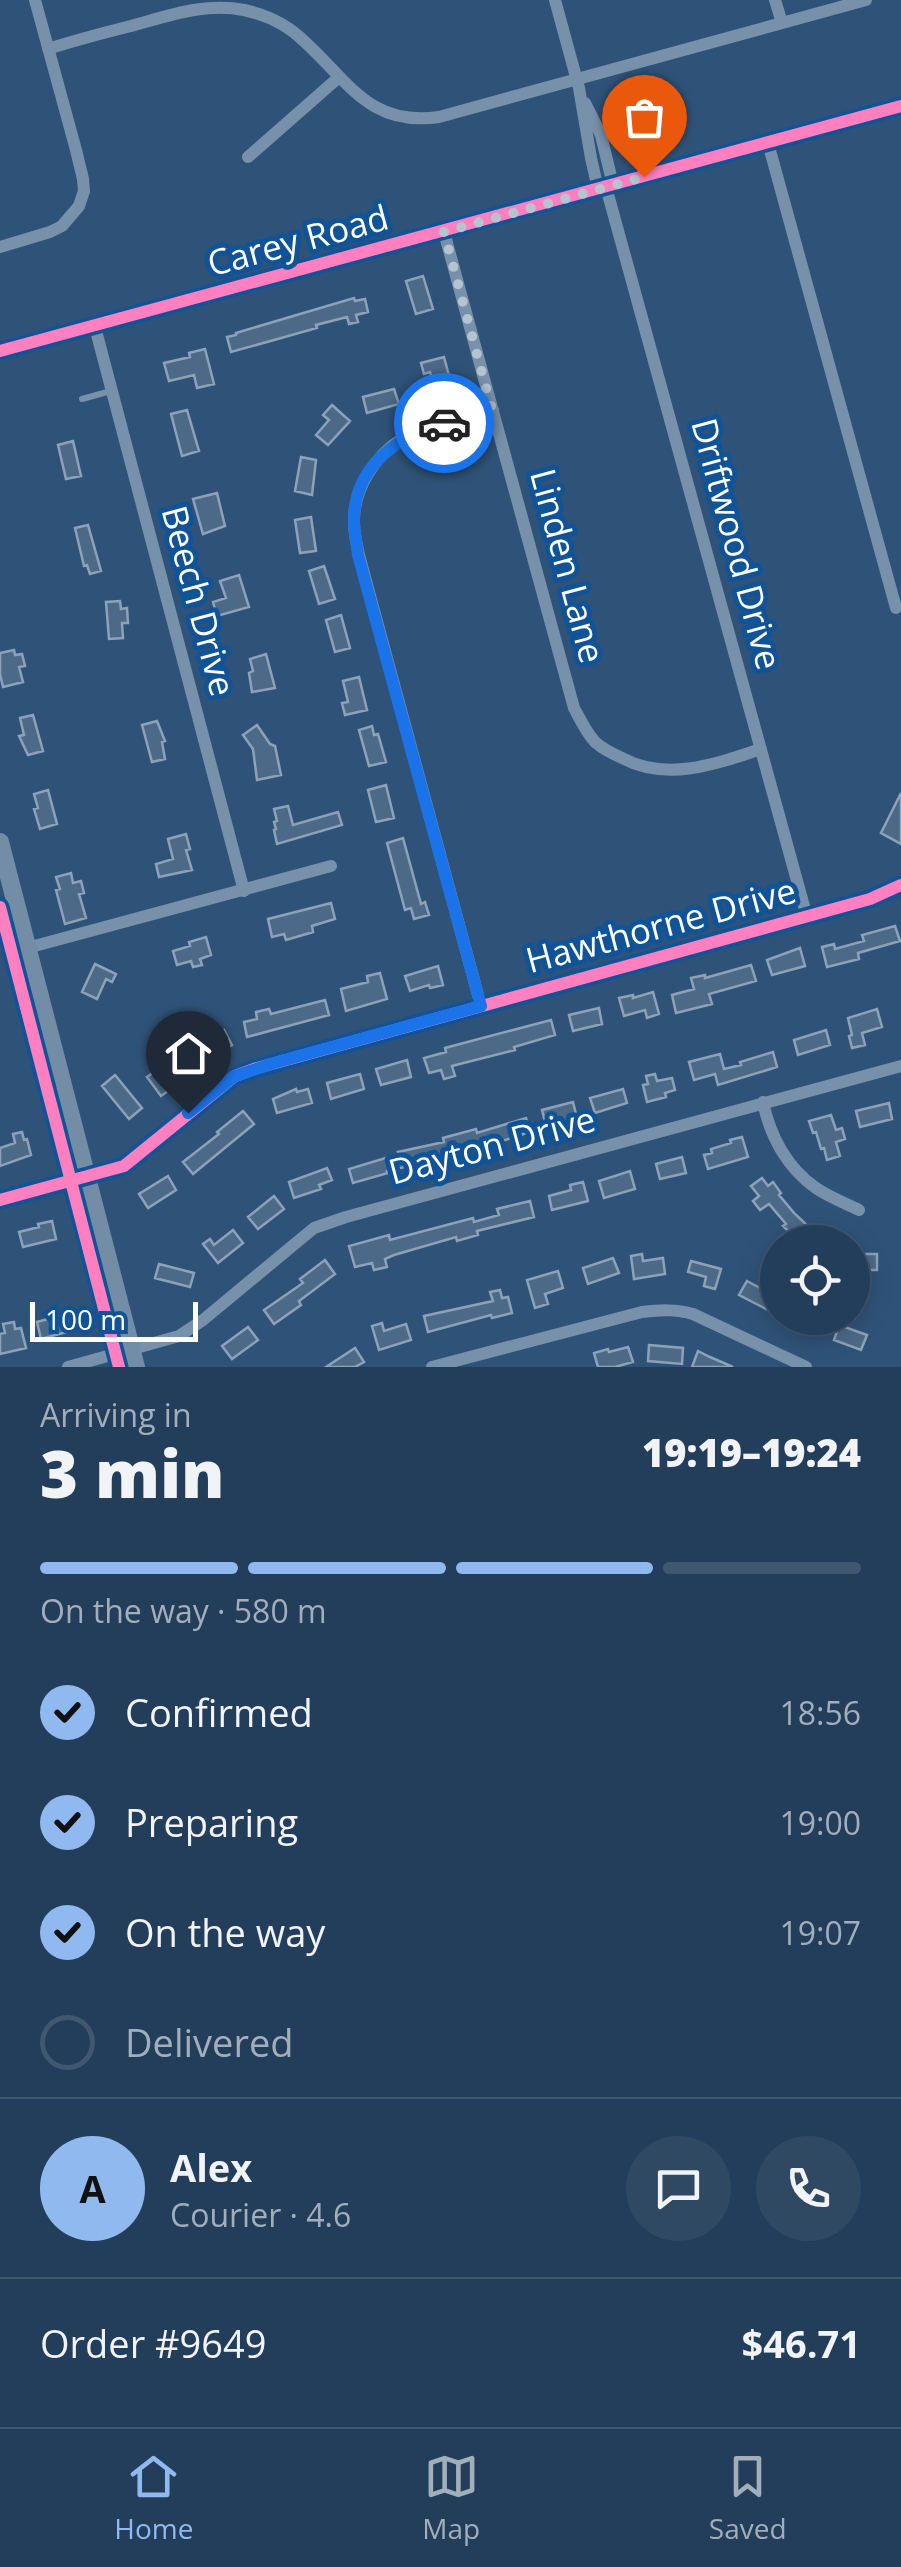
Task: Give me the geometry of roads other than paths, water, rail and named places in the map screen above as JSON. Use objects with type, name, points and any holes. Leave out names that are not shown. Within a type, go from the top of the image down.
[{"type":"street","points":[[0,246],[62,226],[79,206],[84,192],[84,178],[35,0]]},
{"type":"street","points":[[555,0],[577,79]]},
{"type":"street","points":[[775,0],[782,23]]},
{"type":"street","points":[[48,49],[189,10],[243,5],[284,25],[304,40],[359,98],[382,112],[421,120],[866,0]]},
{"type":"street","points":[[248,157],[338,78]]},
{"type":"street","name":"Driftwood Drive","points":[[577,79],[580,96],[601,135],[606,187],[806,917]]},
{"type":"street","name":"Carey Road","points":[[0,352],[901,106]]},
{"type":"street","points":[[768,143],[896,608]]},
{"type":"street","name":"Linden Lane","points":[[444,232],[574,708],[596,742],[642,767],[669,771],[690,768],[761,749]]},
{"type":"street","name":"Beech Drive","points":[[95,327],[244,891]]},
{"type":"street","points":[[481,1006],[358,555],[354,523],[356,500],[365,478],[380,457],[402,438],[492,410]]},
{"type":"street","points":[[0,842],[134,1358]]},
{"type":"street","points":[[27,948],[331,866]]},
{"type":"street","name":"Hawthorne Drive","points":[[0,1200],[110,1171],[132,1160],[235,1076],[870,899],[901,885]]},
{"type":"street","name":"Dayton Drive","points":[[68,1367],[134,1358],[188,1332],[314,1228],[901,1066]]},
{"type":"street","points":[[763,1102],[778,1146],[792,1164],[818,1190],[859,1210]]},
{"type":"street","points":[[432,1367],[642,1312],[679,1310],[806,1367]]},
{"type":"lane","points":[[82,399],[112,391]]}]
